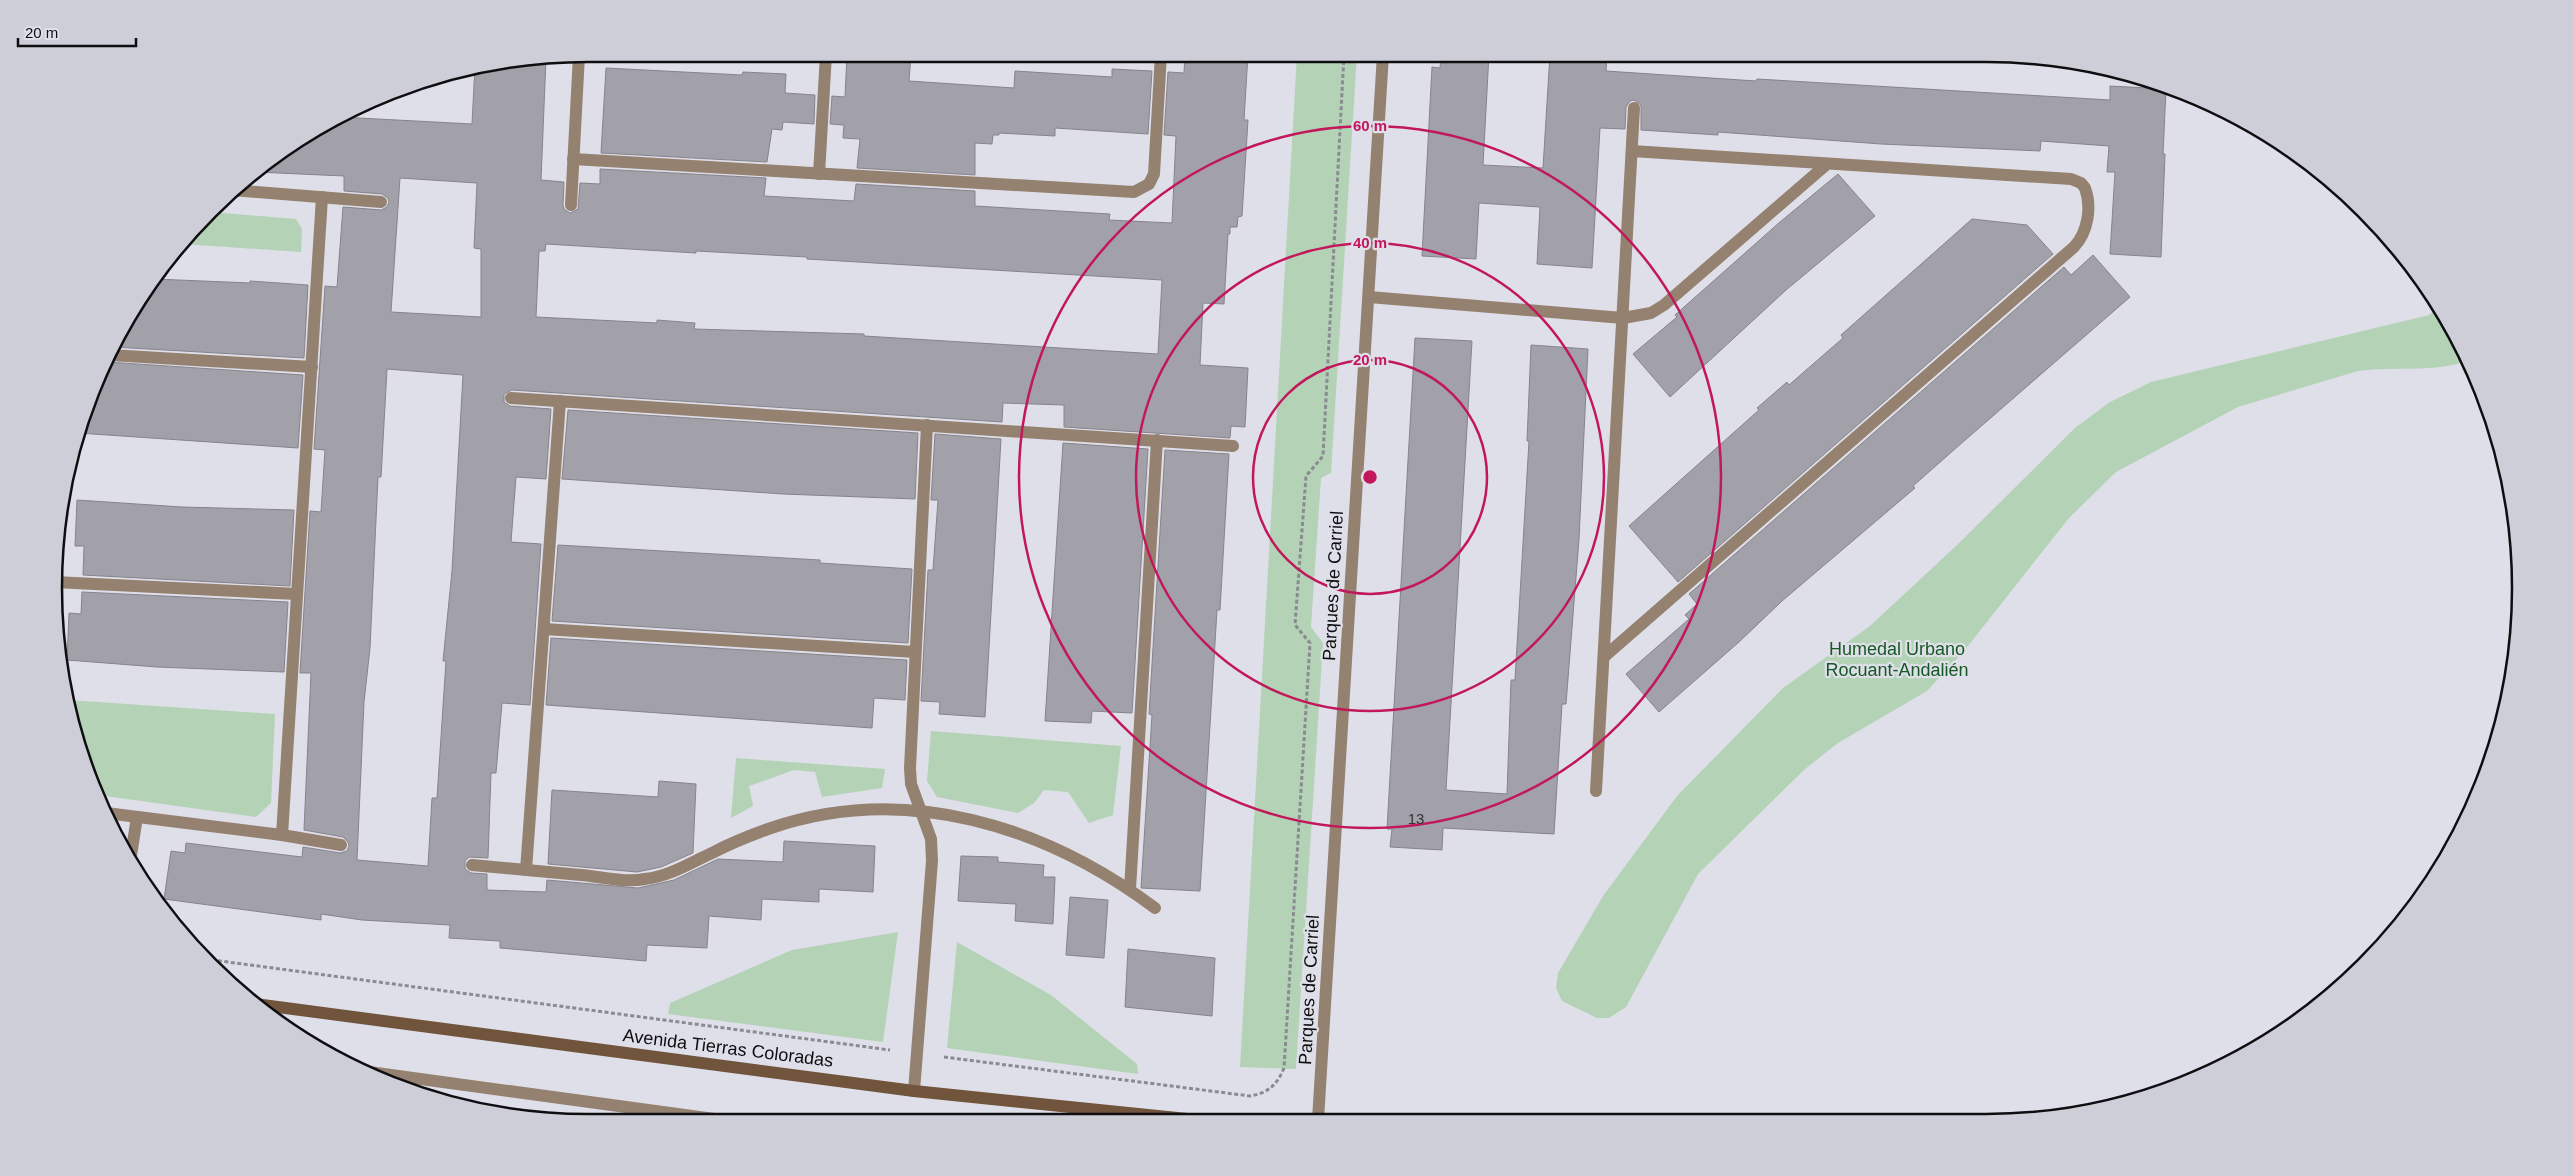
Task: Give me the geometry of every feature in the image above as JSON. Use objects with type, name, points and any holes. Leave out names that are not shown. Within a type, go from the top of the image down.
[{"type":"street","points":[[819,174],[826,62]]},
{"type":"street","points":[[573,159],[1134,192],[1142,189],[1154,174],[1161,62]]},
{"type":"street","name":"Parques de Carriel","points":[[1318,1114],[1383,62]]},
{"type":"street","points":[[570,205],[579,63]]},
{"type":"street","points":[[1596,791],[1634,108]]},
{"type":"street","points":[[1605,656],[2074,247],[2084,234],[2087,226],[2087,193],[2085,188],[2077,181],[1632,151]]},
{"type":"street","points":[[1368,297],[1623,318],[1651,313],[1664,305],[1826,164]]},
{"type":"street","points":[[244,191],[381,202]]},
{"type":"street","points":[[282,835],[322,197]]},
{"type":"street","points":[[117,355],[312,366]]},
{"type":"street","points":[[511,398],[1234,446]]},
{"type":"street","points":[[526,870],[560,401]]},
{"type":"street","points":[[914,1091],[932,861],[931,839],[911,784],[910,768],[927,425]]},
{"type":"street","points":[[1130,889],[1157,440]]},
{"type":"street","points":[[62,582],[297,594]]},
{"type":"street","points":[[544,629],[915,652]]},
{"type":"street","points":[[472,865],[643,880],[674,872],[721,848],[764,831],[808,818],[846,812],[922,810],[971,819],[1042,841],[1087,863],[1130,889],[1155,908]]},
{"type":"street","points":[[114,814],[282,835],[341,845]]},
{"type":"street","points":[[132,849],[137,817]]},
{"type":"street","name":"Avenida Tierras Coloradas","points":[[269,1006],[914,1091],[1138,1114]]},
{"type":"street","points":[[392,1075],[677,1114]]},
{"type":"path","points":[[217,961],[917,1054],[1250,1096],[1262,1094],[1273,1088],[1284,1068],[1310,643],[1295,625],[1306,476],[1322,456],[1344,62]]},
{"type":"green space","points":[[1297,62],[1357,62],[1331,473],[1321,478],[1311,627],[1323,643],[1296,1069],[1240,1067]]},
{"type":"green space","points":[[220,213],[296,219],[302,229],[301,252],[191,245]]},
{"type":"green space","name":"Humedal Urbano Rocuant-Andalién","points":[[2433,312],[2460,363],[2441,367],[2358,371],[2238,407],[2116,472],[2069,518],[1964,651],[1927,691],[1838,743],[1805,769],[1698,874],[1626,1007],[1609,1018],[1597,1018],[1562,1001],[1556,988],[1558,973],[1603,896],[1677,796],[1783,688],[1870,626],[1957,545],[2076,427],[2110,402],[2151,382],[2429,315]]},
{"type":"green space","points":[[75,700],[275,714],[271,803],[256,817],[106,796],[90,757]]},
{"type":"green space","points":[[931,731],[1121,746],[1113,815],[1089,823],[1068,792],[1044,790],[1034,803],[1018,813],[937,797],[927,781]]},
{"type":"green space","points":[[736,758],[885,769],[882,788],[822,797],[815,772],[794,770],[749,786],[753,806],[731,818]]},
{"type":"green space","points":[[898,932],[883,1042],[668,1014],[670,1003],[792,950]]},
{"type":"green space","points":[[957,942],[1051,995],[1137,1064],[1138,1074],[947,1048]]},
{"type":"building","points":[[847,62],[910,62],[909,81],[1014,88],[1015,71],[1112,77],[1112,69],[1152,71],[1148,134],[1055,128],[1055,136],[999,133],[999,135],[993,135],[992,144],[975,143],[975,175],[857,168],[860,139],[843,138],[844,125],[830,124],[832,96],[845,97]]},
{"type":"building","points":[[1185,62],[1248,62],[1244,120],[1248,120],[1242,216],[1238,217],[1237,227],[1230,227],[1230,234],[1228,234],[1224,304],[1203,303],[1200,365],[1248,368],[1245,427],[1231,426],[1230,438],[1064,427],[1064,405],[1003,403],[1002,422],[512,390],[504,394],[504,402],[510,406],[551,409],[546,479],[516,477],[511,542],[541,544],[530,705],[502,703],[496,773],[491,773],[488,858],[469,857],[465,861],[465,869],[471,873],[487,874],[487,890],[546,892],[547,880],[638,888],[674,880],[718,859],[783,862],[784,841],[875,846],[873,892],[819,889],[819,902],[762,899],[761,920],[709,916],[707,948],[647,945],[646,961],[500,948],[500,941],[449,938],[450,925],[362,920],[321,914],[321,920],[165,899],[171,851],[185,853],[186,843],[302,857],[303,847],[340,853],[347,851],[349,846],[343,837],[304,830],[311,673],[300,673],[310,511],[321,512],[325,450],[314,449],[325,286],[337,287],[343,207],[381,210],[387,207],[389,202],[388,198],[382,194],[344,191],[344,176],[266,172],[268,171],[325,133],[355,118],[472,124],[475,75],[519,67],[546,65],[541,180],[564,182],[563,205],[564,209],[570,213],[578,209],[580,183],[600,184],[600,169],[766,178],[764,196],[854,201],[856,184],[975,191],[975,206],[1110,214],[1109,220],[1172,223],[1176,136],[1164,135],[1168,72],[1184,73]],"holes":[[[400,178],[477,183],[474,248],[481,249],[481,317],[391,312]],[[546,244],[696,253],[696,251],[807,257],[807,259],[1162,280],[1158,354],[864,336],[864,334],[694,329],[695,323],[657,320],[657,323],[536,317],[539,251],[545,251]],[[387,369],[463,375],[452,571],[443,661],[446,661],[437,798],[432,798],[428,866],[357,860],[364,702],[370,648],[378,477],[381,477]]]},
{"type":"building","points":[[1440,62],[1489,62],[1483,165],[1543,168],[1550,62],[1607,62],[1606,71],[2110,100],[2110,86],[2149,88],[2166,94],[2161,257],[2110,254],[2115,172],[2107,172],[2109,146],[2041,141],[2040,151],[1881,144],[1718,132],[1718,135],[1641,130],[1641,105],[1634,100],[1630,101],[1626,107],[1625,129],[1600,128],[1592,268],[1537,264],[1540,207],[1479,203],[1476,259],[1422,256],[1432,67],[1440,68]]},
{"type":"building","points":[[606,68],[742,75],[743,72],[786,74],[785,93],[815,95],[814,124],[783,122],[782,130],[772,129],[767,162],[601,153]]},
{"type":"building","points":[[1838,174],[1875,216],[1786,290],[1670,397],[1633,354],[1677,317],[1675,315],[1780,222]]},
{"type":"building","points":[[1972,219],[2027,225],[2053,254],[1678,582],[1629,526],[1759,410],[1757,408],[1787,382],[1789,385],[1843,338],[1841,335]]},
{"type":"building","points":[[2093,255],[2130,297],[1913,486],[1915,488],[1782,601],[1739,642],[1659,712],[1626,674],[1689,619],[1685,615],[1697,604],[1689,594],[2064,267],[2071,275]]},
{"type":"building","points":[[163,279],[250,283],[250,281],[308,285],[304,358],[121,347],[133,325]]},
{"type":"building","points":[[1415,338],[1472,341],[1446,790],[1507,794],[1511,680],[1515,680],[1529,441],[1527,441],[1531,345],[1588,349],[1579,539],[1566,704],[1562,704],[1554,834],[1443,828],[1442,850],[1390,847],[1392,829],[1387,829]]},
{"type":"building","points":[[114,362],[303,375],[298,448],[86,434]]},
{"type":"building","points":[[568,410],[918,433],[915,499],[783,494],[562,479]]},
{"type":"building","points":[[935,434],[1001,439],[985,717],[939,714],[940,702],[921,701],[928,570],[933,570],[938,500],[931,500]]},
{"type":"building","points":[[1063,443],[1148,449],[1132,713],[1092,711],[1091,723],[1045,721]]},
{"type":"building","points":[[1165,450],[1229,454],[1220,610],[1217,610],[1200,891],[1141,888],[1152,715],[1149,714]]},
{"type":"building","points":[[77,500],[182,507],[294,510],[290,586],[83,575],[84,546],[75,546]]},
{"type":"building","points":[[558,545],[820,560],[820,563],[912,569],[908,643],[552,621]]},
{"type":"building","points":[[82,592],[288,602],[284,672],[157,667],[68,660],[69,613],[81,614]]},
{"type":"building","points":[[551,638],[907,660],[905,700],[874,698],[872,728],[546,705]]},
{"type":"building","points":[[659,781],[696,784],[693,853],[661,867],[637,872],[548,864],[552,790],[658,797]]},
{"type":"building","points":[[961,856],[998,857],[998,862],[1044,865],[1043,877],[1055,877],[1053,924],[1015,921],[1016,904],[958,901]]},
{"type":"building","points":[[1070,897],[1108,900],[1104,958],[1066,955]]},
{"type":"building","points":[[1128,949],[1215,958],[1212,1016],[1125,1007]]}]
